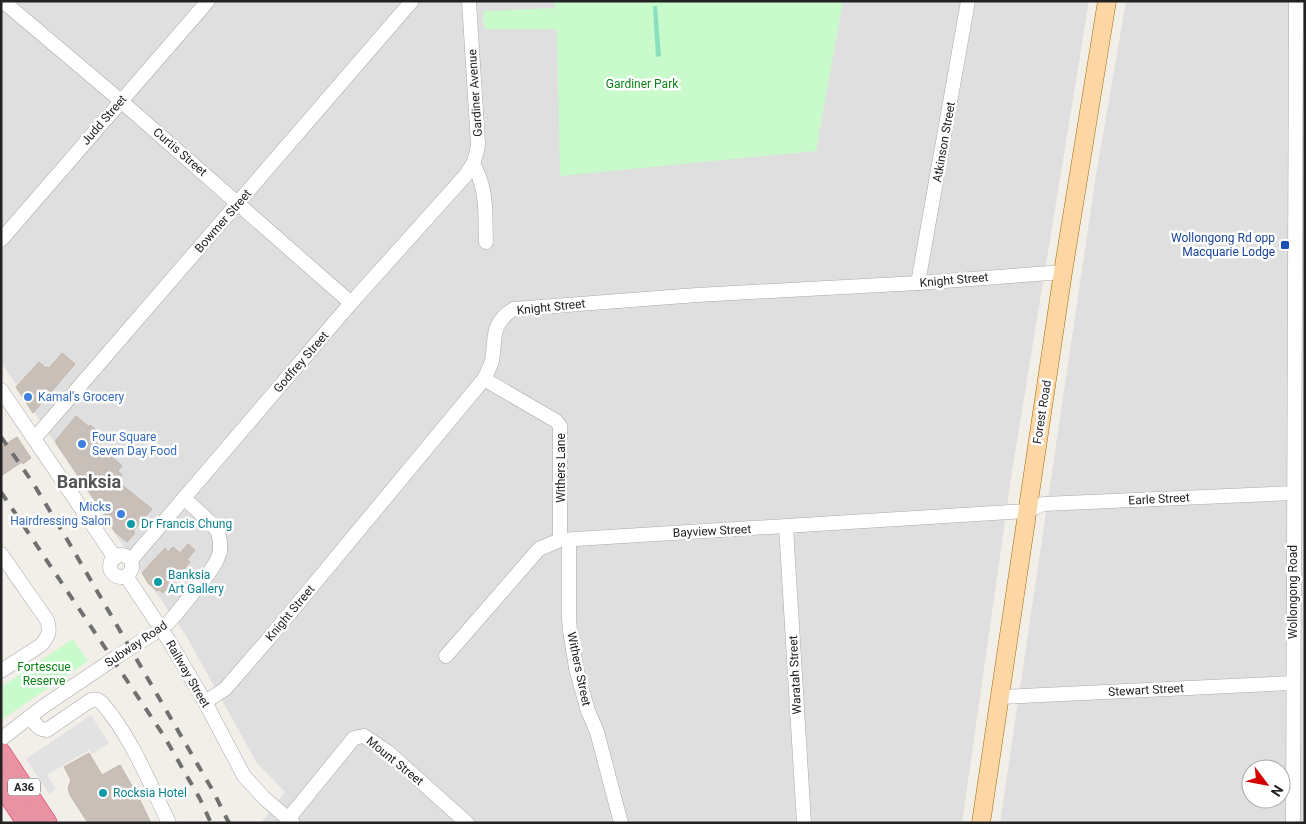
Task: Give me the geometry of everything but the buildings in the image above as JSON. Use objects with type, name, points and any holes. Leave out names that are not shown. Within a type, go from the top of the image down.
[{"type":"highway","name":"A36","points":[[1,753],[47,823]]},
{"type":"highway","name":"A36","points":[[1,784],[27,823]]},
{"type":"main road","name":"Forest Road","points":[[981,823],[1063,272],[1107,1]]},
{"type":"street","name":"Judd Street","points":[[1,240],[208,1]]},
{"type":"street","name":"Bowmer Street","points":[[34,439],[412,1]]},
{"type":"street","name":"Gardiner Avenue","points":[[469,1],[478,144],[473,164]]},
{"type":"street","name":"Atkinson Street","points":[[918,283],[968,1]]},
{"type":"street","name":"Wollongong Road","points":[[1293,823],[1293,683],[1299,643],[1294,492],[1300,184],[1296,1]]},
{"type":"street","name":"Curtis Street","points":[[5,4],[121,101],[351,303]]},
{"type":"street","points":[[473,164],[483,187],[486,242]]},
{"type":"street","name":"Godfrey Street","points":[[131,560],[351,303],[465,176],[473,164]]},
{"type":"street","name":"Knight Street","points":[[206,702],[225,689],[254,656],[484,379],[491,362],[495,330],[503,318],[514,309],[697,295],[918,283],[1063,272]]},
{"type":"street","name":"Withers Lane","points":[[484,379],[556,421],[560,426],[565,540]]},
{"type":"street","points":[[1,390],[115,558]]},
{"type":"street","name":"Earle Street","points":[[1027,511],[1043,504],[1294,492]]},
{"type":"street","name":"Subway Road","points":[[1,739],[118,656],[165,626],[209,573],[220,552],[218,532],[184,498]]},
{"type":"street","name":"Bayview Street","points":[[446,656],[539,549],[565,540],[1027,511]]},
{"type":"street","name":"Waratah Street","points":[[786,527],[804,823]]},
{"type":"street","name":"Withers Street","points":[[565,540],[570,624],[576,668],[588,711],[597,732],[621,823]]},
{"type":"street","points":[[1,554],[47,620],[49,626],[49,633],[41,645],[1,671]]},
{"type":"street","points":[[125,556],[131,560],[131,571],[126,576],[116,576],[111,571],[111,564],[115,558],[125,556]]},
{"type":"street","name":"Railway Street","points":[[126,576],[206,702],[244,776],[254,788],[291,821]]},
{"type":"street","name":"Stewart Street","points":[[1000,697],[1293,683]]},
{"type":"street","points":[[30,717],[38,728],[47,730],[91,700],[98,700],[102,703],[133,747],[170,823]]},
{"type":"street","name":"Mount Street","points":[[291,821],[354,738],[364,736],[388,752],[467,823]]},
{"type":"shaded area","points":[[1,1],[1089,1],[1012,472],[962,823],[261,823],[285,792],[257,763],[185,634],[122,544],[1,362]]},
{"type":"shaded area","points":[[1126,1],[1305,1],[1305,823],[1000,823],[1096,175]]},
{"type":"shaded area","points":[[91,715],[109,743],[92,754],[89,750],[47,775],[56,789],[49,794],[26,759]]},
{"type":"green space","name":"Gardiner Park","points":[[555,1],[843,1],[816,151],[560,176],[557,29],[484,29],[483,11],[555,8]]},
{"type":"green space","points":[[653,6],[657,6],[661,56],[656,57]]},
{"type":"green space","name":"Fortescue Reserve","points":[[73,639],[88,661],[1,720],[1,687]]},
{"type":"railway","points":[[1,437],[33,483],[68,541],[213,791],[229,823]]},
{"type":"railway","points":[[1,492],[164,736],[200,799],[211,823]]},
{"type":"place","name":"Wollongong Rd opp Macquarie Lodge","points":[[1285,245]]},
{"type":"place","name":"Kamal's Grocery","points":[[28,397]]},
{"type":"place","name":"Four Square Seven Day Food","points":[[82,444]]},
{"type":"place","name":"Micks Hairdressing Salon","points":[[121,514]]},
{"type":"place","name":"Dr Francis Chung","points":[[131,524]]},
{"type":"place","name":"Banksia Art Gallery","points":[[158,582]]},
{"type":"place","name":"Rocksia Hotel","points":[[103,793]]},
{"type":"district","name":"Banksia","points":[[89,482]]}]
